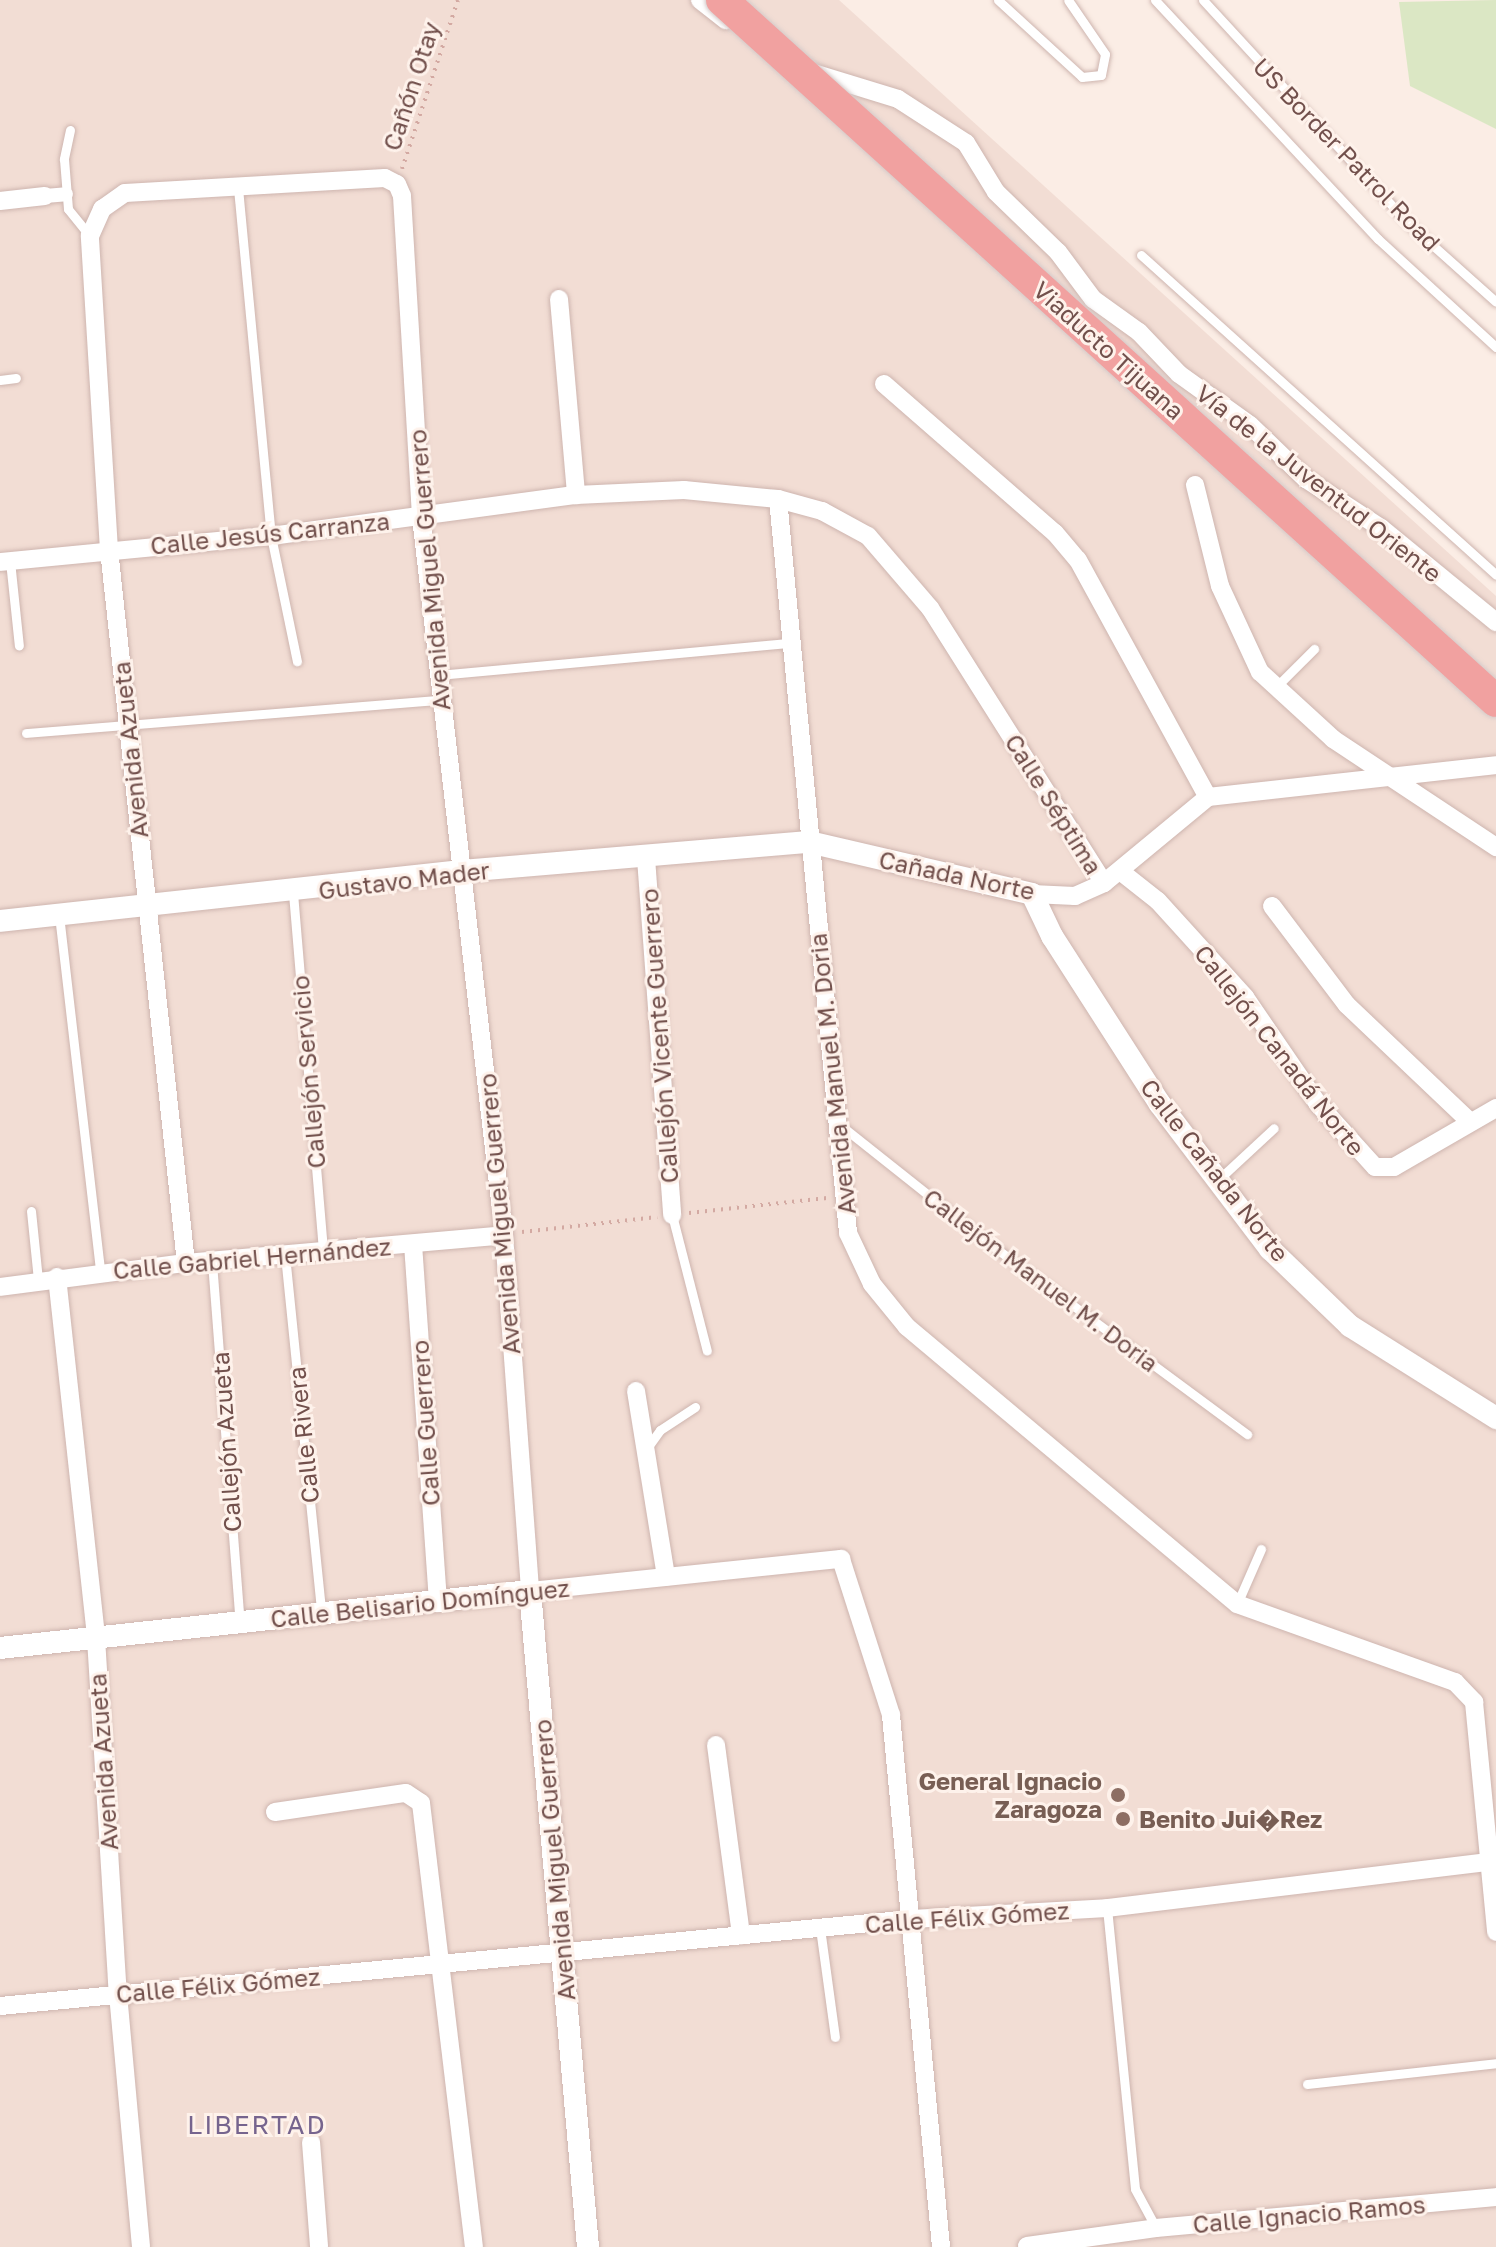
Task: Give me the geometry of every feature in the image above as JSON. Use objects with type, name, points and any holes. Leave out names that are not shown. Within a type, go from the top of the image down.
[{"type":"highway","name":"Viaducto Tijuana","points":[[722,0],[1496,701]]},
{"type":"highway","name":"Viaducto Tijuana","points":[[752,0],[1496,674]]},
{"type":"street","name":"Vía de la Juventud Oriente","points":[[700,0],[785,67],[898,99],[966,143],[996,192],[1058,252],[1093,299],[1139,332],[1179,374],[1250,425],[1306,479],[1381,528],[1496,622]]},
{"type":"street","points":[[90,236],[102,209],[125,193],[385,178],[397,184]]},
{"type":"street","name":"Avenida Miguel Guerrero","points":[[397,184],[402,196],[421,517],[439,700],[504,1235],[530,1591],[588,2247]]},
{"type":"street","points":[[0,201],[66,194]]},
{"type":"street","name":"Avenida Azueta","points":[[90,236],[109,550],[144,908],[186,1263]]},
{"type":"street","points":[[559,299],[576,495]]},
{"type":"street","points":[[884,384],[1055,533],[1078,560],[1208,797],[1496,765]]},
{"type":"street","points":[[1195,485],[1220,586],[1260,672],[1333,739],[1396,777],[1496,847]]},
{"type":"street","name":"Calle Jesús Carranza","points":[[5,561],[271,536],[576,495],[684,490],[778,499]]},
{"type":"street","name":"Calle Séptima","points":[[778,499],[822,511],[868,536],[920,596],[1104,883],[1208,797]]},
{"type":"street","name":"Avenida Manuel M. Doria","points":[[778,499],[848,1233],[872,1284],[907,1327],[1237,1604],[1455,1682],[1474,1702],[1493,1861]]},
{"type":"street","name":"Cañada Norte","points":[[809,842],[1032,894],[1075,896],[1104,883]]},
{"type":"street","name":"Gustavo Mader","points":[[0,921],[293,893],[462,871],[809,842]]},
{"type":"street","name":"Callejón Vicente Guerrero","points":[[646,858],[672,1215]]},
{"type":"street","name":"Callejón Canadá Norte","points":[[1120,871],[1158,901],[1245,997],[1318,1104],[1375,1167],[1394,1167],[1468,1120],[1496,1108]]},
{"type":"street","name":"Calle Cañada Norte","points":[[1032,894],[1052,936],[1151,1091],[1270,1249],[1350,1326],[1496,1418]]},
{"type":"street","points":[[1272,906],[1347,1005],[1468,1120]]},
{"type":"street","name":"Calle Gabriel Hernández","points":[[0,1287],[186,1263],[504,1235]]},
{"type":"street","name":"Calle Guerrero","points":[[413,1244],[438,1603]]},
{"type":"street","name":"Avenida Azueta","points":[[48,1279],[96,1638],[118,1994],[141,2247]]},
{"type":"street","points":[[636,1391],[666,1577]]},
{"type":"street","name":"Calle Belisario Domínguez","points":[[0,1648],[841,1559],[891,1715],[912,1919]]},
{"type":"street","points":[[716,1745],[741,1935]]},
{"type":"street","points":[[275,1812],[415,1795],[421,1803],[437,1966],[474,2247]]},
{"type":"street","points":[[1493,1861],[1496,1932]]},
{"type":"street","name":"Calle Félix Gómez","points":[[0,2006],[912,1919],[1107,1908],[1493,1861]]},
{"type":"street","points":[[912,1919],[941,2247]]},
{"type":"street","points":[[311,2142],[319,2247]]},
{"type":"street","name":"Calle Ignacio Ramos","points":[[1027,2246],[1156,2228],[1496,2197]]},
{"type":"street","points":[[1156,2228],[1159,2247]]},
{"type":"lane","points":[[998,0],[1082,77],[1101,75],[1105,54],[1068,0]]},
{"type":"lane","points":[[1155,0],[1378,239],[1496,347]]},
{"type":"lane","name":"US Border Patrol Road","points":[[1203,0],[1410,225],[1496,302]]},
{"type":"lane","points":[[70,130],[64,159],[66,194],[72,218],[90,236]]},
{"type":"lane","points":[[238,188],[271,536],[297,661]]},
{"type":"lane","points":[[1141,255],[1496,575]]},
{"type":"lane","points":[[0,380],[16,378]]},
{"type":"lane","points":[[5,561],[19,646]]},
{"type":"lane","points":[[437,675],[792,643]]},
{"type":"lane","points":[[1276,687],[1314,649]]},
{"type":"lane","points":[[26,733],[128,728],[439,700]]},
{"type":"lane","name":"Callejón Servicio","points":[[293,893],[323,1252]]},
{"type":"lane","points":[[59,915],[100,1272]]},
{"type":"lane","name":"Callejón Manuel M. Doria","points":[[837,1122],[986,1241],[1247,1434]]},
{"type":"lane","points":[[1218,1180],[1274,1128]]},
{"type":"lane","points":[[31,1211],[48,1279]]},
{"type":"lane","points":[[672,1215],[707,1351]]},
{"type":"lane","name":"Calle Rivera","points":[[285,1255],[321,1615]]},
{"type":"lane","name":"Callejón Azueta","points":[[212,1262],[240,1623]]},
{"type":"lane","points":[[646,1450],[660,1430],[695,1407]]},
{"type":"lane","points":[[1237,1604],[1261,1549]]},
{"type":"lane","points":[[1107,1908],[1135,2189],[1156,2228]]},
{"type":"lane","points":[[820,1928],[835,2037]]},
{"type":"lane","points":[[1307,2084],[1496,2063]]},
{"type":"path","name":"Cañón Otay","points":[[397,184],[458,0]]},
{"type":"shaded area","name":"LIBERTAD","points":[[0,0],[839,0],[1496,596],[1496,2247],[0,2247]]},
{"type":"green space","points":[[1496,0],[1496,129],[1410,86],[1399,2]]},
{"type":"place","name":"General Ignacio Zaragoza","points":[[1118,1795]]},
{"type":"place","name":"Benito Jui�Rez","points":[[1123,1819]]},
{"type":"district","name":"LIBERTAD","points":[[257,2125]]}]
